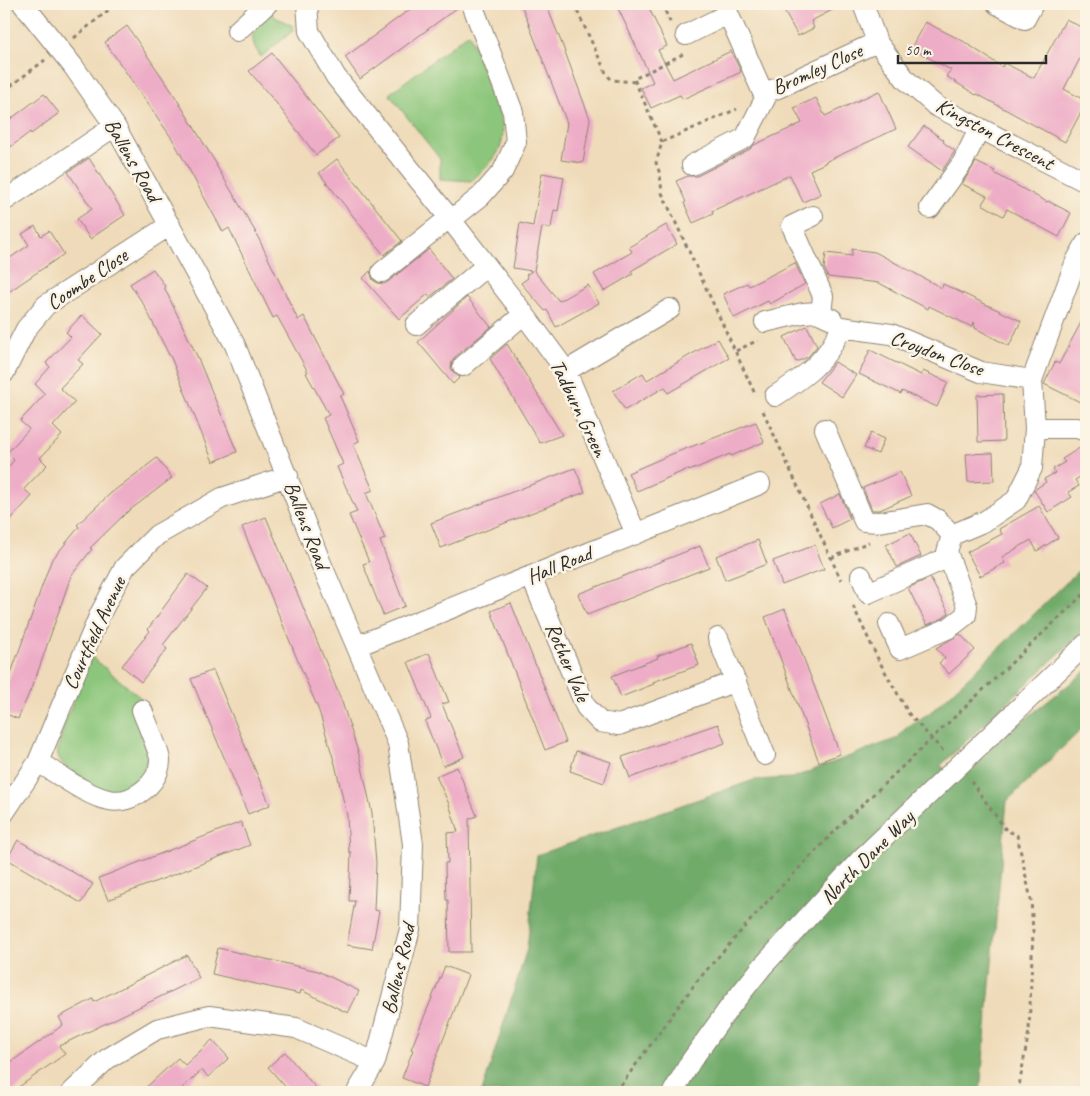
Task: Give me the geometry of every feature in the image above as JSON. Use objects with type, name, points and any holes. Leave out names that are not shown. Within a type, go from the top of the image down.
[{"type":"street","name":"Ballens Road","points":[[23,4],[73,66],[115,126],[235,346],[320,561],[398,743],[413,844],[410,929],[375,1062],[357,1092]]},
{"type":"street","points":[[237,30],[267,4]]},
{"type":"street","name":"Tadburn Green","points":[[307,4],[309,31],[336,77],[450,219],[566,371],[636,534]]},
{"type":"street","points":[[382,272],[481,196],[503,171],[516,142],[513,112],[472,4]]},
{"type":"street","name":"Kingston Crescent","points":[[863,4],[877,42],[906,80],[936,106],[1086,182]]},
{"type":"street","points":[[997,4],[1025,19],[1032,4]]},
{"type":"street","points":[[680,37],[726,9]]},
{"type":"street","name":"Bromley Close","points":[[726,9],[766,92],[877,42]]},
{"type":"street","points":[[692,164],[745,138],[766,92]]},
{"type":"street","points":[[4,201],[115,126]]},
{"type":"street","points":[[930,208],[963,162],[979,129]]},
{"type":"street","points":[[814,216],[792,226],[823,296],[821,314]]},
{"type":"street","name":"Coombe Close","points":[[4,373],[26,329],[46,305],[170,225]]},
{"type":"street","points":[[952,535],[985,522],[1016,500],[1032,468],[1035,428],[1032,380],[1076,261],[1086,243]]},
{"type":"street","points":[[416,325],[486,266]]},
{"type":"street","points":[[566,371],[670,309]]},
{"type":"street","points":[[765,322],[803,313],[817,312],[834,320],[841,327],[830,350],[818,366],[774,396]]},
{"type":"street","points":[[463,366],[524,314]]},
{"type":"street","name":"Croydon Close","points":[[841,327],[891,334],[980,372],[1032,380]]},
{"type":"street","points":[[1035,428],[1078,428],[1086,431]]},
{"type":"street","points":[[826,429],[864,521],[879,522],[927,514],[938,520],[952,535]]},
{"type":"street","name":"Courtfield Avenue","points":[[4,813],[38,762],[100,614],[125,566],[157,535],[222,498],[288,476]]},
{"type":"street","name":"Hall Road","points":[[357,646],[760,484]]},
{"type":"street","points":[[889,624],[900,649],[948,628],[966,615],[967,606],[947,552],[952,535]]},
{"type":"street","points":[[861,576],[868,593],[949,557]]},
{"type":"street","name":"Rother Vale","points":[[531,576],[586,707],[600,722],[619,725],[736,680]]},
{"type":"street","points":[[718,638],[765,755]]},
{"type":"street","name":"North Dane Way","points":[[673,1092],[691,1061],[728,1008],[762,967],[861,859],[1086,644]]},
{"type":"street","points":[[38,762],[92,794],[109,800],[122,801],[142,793],[157,773],[160,759],[142,710]]},
{"type":"street","points":[[72,1092],[107,1059],[157,1029],[209,1016],[296,1028],[375,1062]]},
{"type":"path","points":[[574,4],[607,75],[612,80],[636,82]]},
{"type":"path","points":[[662,4],[680,37],[685,53],[634,79],[662,142],[656,163],[660,174],[662,193],[843,584]]},
{"type":"path","points":[[662,142],[756,101],[766,92]]},
{"type":"path","points":[[616,1092],[697,981],[766,902],[841,825],[1086,592]]},
{"type":"path","points":[[850,600],[878,659],[909,714],[945,753]]},
{"type":"path","points":[[970,779],[1006,830],[1016,835],[1031,900],[1033,932],[1029,1031],[1018,1092]]},
{"type":"green space","points":[[271,12],[275,17],[293,26],[294,30],[261,57],[253,43],[254,32],[256,27]]},
{"type":"green space","points":[[469,33],[501,117],[503,128],[501,146],[486,167],[471,181],[440,179],[440,159],[389,94]]},
{"type":"green space","points":[[1086,563],[1086,628],[940,766],[956,774],[1086,671],[1086,725],[1007,801],[980,1092],[482,1092],[527,949],[537,855],[754,780],[792,778],[898,738],[905,729],[929,713],[952,692]]},
{"type":"green space","points":[[92,657],[142,699],[130,704],[145,741],[149,761],[148,769],[145,777],[138,784],[123,794],[97,788],[84,781],[71,772],[58,756],[58,748],[65,723]]},
{"type":"building","points":[[417,4],[461,5],[360,79],[345,57]]},
{"type":"building","points":[[521,4],[546,4],[562,44],[590,119],[583,163],[561,160],[567,123]]},
{"type":"building","points":[[616,4],[647,4],[667,46],[658,50],[673,79],[731,51],[741,72],[683,99],[680,95],[651,108],[641,88],[653,82]]},
{"type":"building","points":[[780,4],[844,4],[811,21],[814,28],[798,36]]},
{"type":"building","points":[[1066,19],[1086,30],[1086,47],[1064,89],[1086,101],[1086,103],[1065,142],[976,95],[946,76],[951,70],[911,48],[925,22],[963,41],[1002,67],[1004,63],[1034,78]]},
{"type":"building","points":[[127,26],[173,93],[217,165],[255,231],[298,320],[304,316],[344,394],[340,396],[359,441],[353,444],[373,490],[366,493],[385,539],[380,541],[405,606],[383,615],[363,564],[369,562],[349,515],[357,512],[337,467],[343,464],[323,418],[329,415],[306,373],[308,372],[277,316],[273,318],[229,228],[223,232],[173,140],[105,42]]},
{"type":"building","points":[[272,53],[339,138],[316,155],[249,71]]},
{"type":"building","points":[[879,91],[896,129],[810,170],[821,194],[803,202],[790,175],[712,211],[713,214],[693,223],[676,181],[688,176],[697,176],[750,149],[754,145],[802,123],[794,108],[816,98],[825,116]]},
{"type":"building","points":[[44,94],[59,113],[4,152],[4,124]]},
{"type":"building","points":[[924,126],[944,140],[943,142],[955,151],[942,171],[908,147]]},
{"type":"building","points":[[89,158],[125,215],[90,239],[77,219],[92,209],[68,172]]},
{"type":"building","points":[[337,159],[402,241],[384,255],[319,173]]},
{"type":"building","points":[[976,162],[1047,202],[1071,213],[1059,237],[1007,209],[1003,216],[982,204],[987,196],[962,184]]},
{"type":"building","points":[[542,173],[564,177],[558,211],[554,210],[551,228],[542,227],[534,271],[559,301],[588,285],[599,303],[556,327],[547,310],[545,311],[521,283],[528,278],[526,275],[532,271],[513,268],[520,223],[533,226]]},
{"type":"building","points":[[666,225],[677,244],[631,271],[633,274],[604,291],[594,274],[632,252],[629,247]]},
{"type":"building","points":[[35,226],[41,236],[49,231],[64,254],[4,295],[4,262],[29,245],[22,234]]},
{"type":"building","points":[[429,249],[452,279],[430,297],[428,294],[399,319],[363,278],[370,271],[373,280],[384,284]]},
{"type":"building","points":[[852,249],[875,252],[942,288],[943,284],[1021,321],[1009,346],[975,328],[974,322],[972,327],[929,306],[928,309],[879,283],[828,277],[824,268],[826,253],[852,256]]},
{"type":"building","points":[[795,263],[805,284],[770,304],[768,301],[734,318],[723,294],[747,283],[749,286]]},
{"type":"building","points":[[153,269],[165,286],[197,356],[237,452],[213,462],[170,355],[144,305],[130,284]]},
{"type":"building","points":[[467,297],[491,327],[455,357],[451,368],[460,377],[453,384],[418,342]]},
{"type":"building","points":[[1086,313],[1086,405],[1044,384],[1055,362],[1059,364]]},
{"type":"building","points":[[82,315],[102,334],[78,360],[83,364],[60,388],[75,402],[53,426],[62,435],[40,458],[47,465],[24,489],[32,496],[4,527],[4,473],[14,460],[7,453],[29,429],[20,421],[45,394],[35,384],[50,367],[46,363],[71,337],[66,332]]},
{"type":"building","points":[[807,326],[817,346],[808,357],[796,362],[784,337]]},
{"type":"building","points":[[718,339],[729,358],[668,393],[665,387],[625,410],[613,391],[643,373],[647,380]]},
{"type":"building","points":[[507,344],[562,435],[540,443],[490,359]]},
{"type":"building","points":[[870,350],[921,375],[923,371],[948,382],[937,407],[902,391],[901,394],[859,374]]},
{"type":"building","points":[[835,362],[856,375],[842,397],[819,382]]},
{"type":"building","points":[[1003,394],[1004,441],[978,442],[977,395]]},
{"type":"building","points":[[756,422],[764,442],[731,456],[730,454],[689,471],[688,469],[637,491],[628,473],[672,454]]},
{"type":"building","points":[[871,433],[884,439],[878,454],[864,448]]},
{"type":"building","points":[[1086,444],[1086,473],[1075,480],[1079,486],[1068,492],[1072,497],[1048,512],[1034,490],[1046,482],[1044,479],[1055,473],[1053,469],[1065,462],[1062,459]]},
{"type":"building","points":[[993,453],[994,481],[968,482],[966,454]]},
{"type":"building","points":[[157,458],[172,478],[126,513],[90,548],[92,549],[71,576],[36,677],[18,719],[4,713],[4,693],[51,561],[79,527],[77,525],[111,493]]},
{"type":"building","points":[[575,468],[585,492],[441,548],[431,523]]},
{"type":"building","points":[[900,472],[911,496],[880,510],[872,510],[863,488]]},
{"type":"building","points":[[840,494],[850,519],[832,528],[820,504]]},
{"type":"building","points":[[1039,506],[1058,538],[1037,551],[1031,540],[1002,557],[1005,563],[980,576],[967,552],[1002,534],[999,529]]},
{"type":"building","points":[[266,517],[342,702],[360,758],[372,813],[376,863],[374,910],[379,911],[372,949],[347,945],[355,901],[349,901],[351,852],[349,852],[347,816],[335,764],[319,711],[242,527]]},
{"type":"building","points":[[910,533],[921,556],[897,567],[886,545]]},
{"type":"building","points":[[758,540],[767,564],[725,580],[716,556]]},
{"type":"building","points":[[815,545],[824,569],[782,585],[773,561]]},
{"type":"building","points":[[700,546],[709,567],[587,615],[578,594]]},
{"type":"building","points":[[188,574],[207,588],[163,645],[167,649],[141,682],[122,666],[150,631],[148,629]]},
{"type":"building","points":[[930,578],[949,613],[943,618],[927,625],[908,588]]},
{"type":"building","points":[[511,603],[566,742],[545,750],[491,611]]},
{"type":"building","points":[[785,609],[840,754],[819,762],[765,617]]},
{"type":"building","points":[[960,634],[975,650],[949,674],[939,663],[945,658],[936,648]]},
{"type":"building","points":[[691,643],[699,665],[653,682],[654,684],[621,697],[612,676]]},
{"type":"building","points":[[429,653],[449,702],[442,704],[464,757],[443,766],[425,721],[431,718],[408,662]]},
{"type":"building","points":[[213,670],[270,805],[248,814],[191,679]]},
{"type":"building","points":[[718,724],[725,743],[630,778],[622,757]]},
{"type":"building","points":[[576,751],[611,762],[604,783],[570,771]]},
{"type":"building","points":[[457,767],[477,816],[469,819],[471,952],[449,952],[445,863],[448,863],[447,833],[458,832],[449,804],[436,776]]},
{"type":"building","points":[[241,822],[250,845],[108,900],[99,878]]},
{"type":"building","points":[[18,840],[93,884],[81,903],[7,859]]},
{"type":"building","points":[[218,948],[318,971],[359,991],[348,1013],[301,990],[300,994],[212,974]]},
{"type":"building","points":[[187,955],[199,978],[59,1046],[65,1054],[12,1092],[4,1092],[4,1067],[63,1025],[59,1017],[93,999],[94,1002]]},
{"type":"building","points":[[445,966],[468,975],[425,1087],[402,1078],[413,1050],[411,1049]]},
{"type":"building","points":[[212,1040],[229,1058],[208,1077],[202,1070],[178,1092],[141,1092],[178,1058],[185,1065]]},
{"type":"building","points":[[285,1052],[320,1092],[290,1092],[268,1067]]}]
